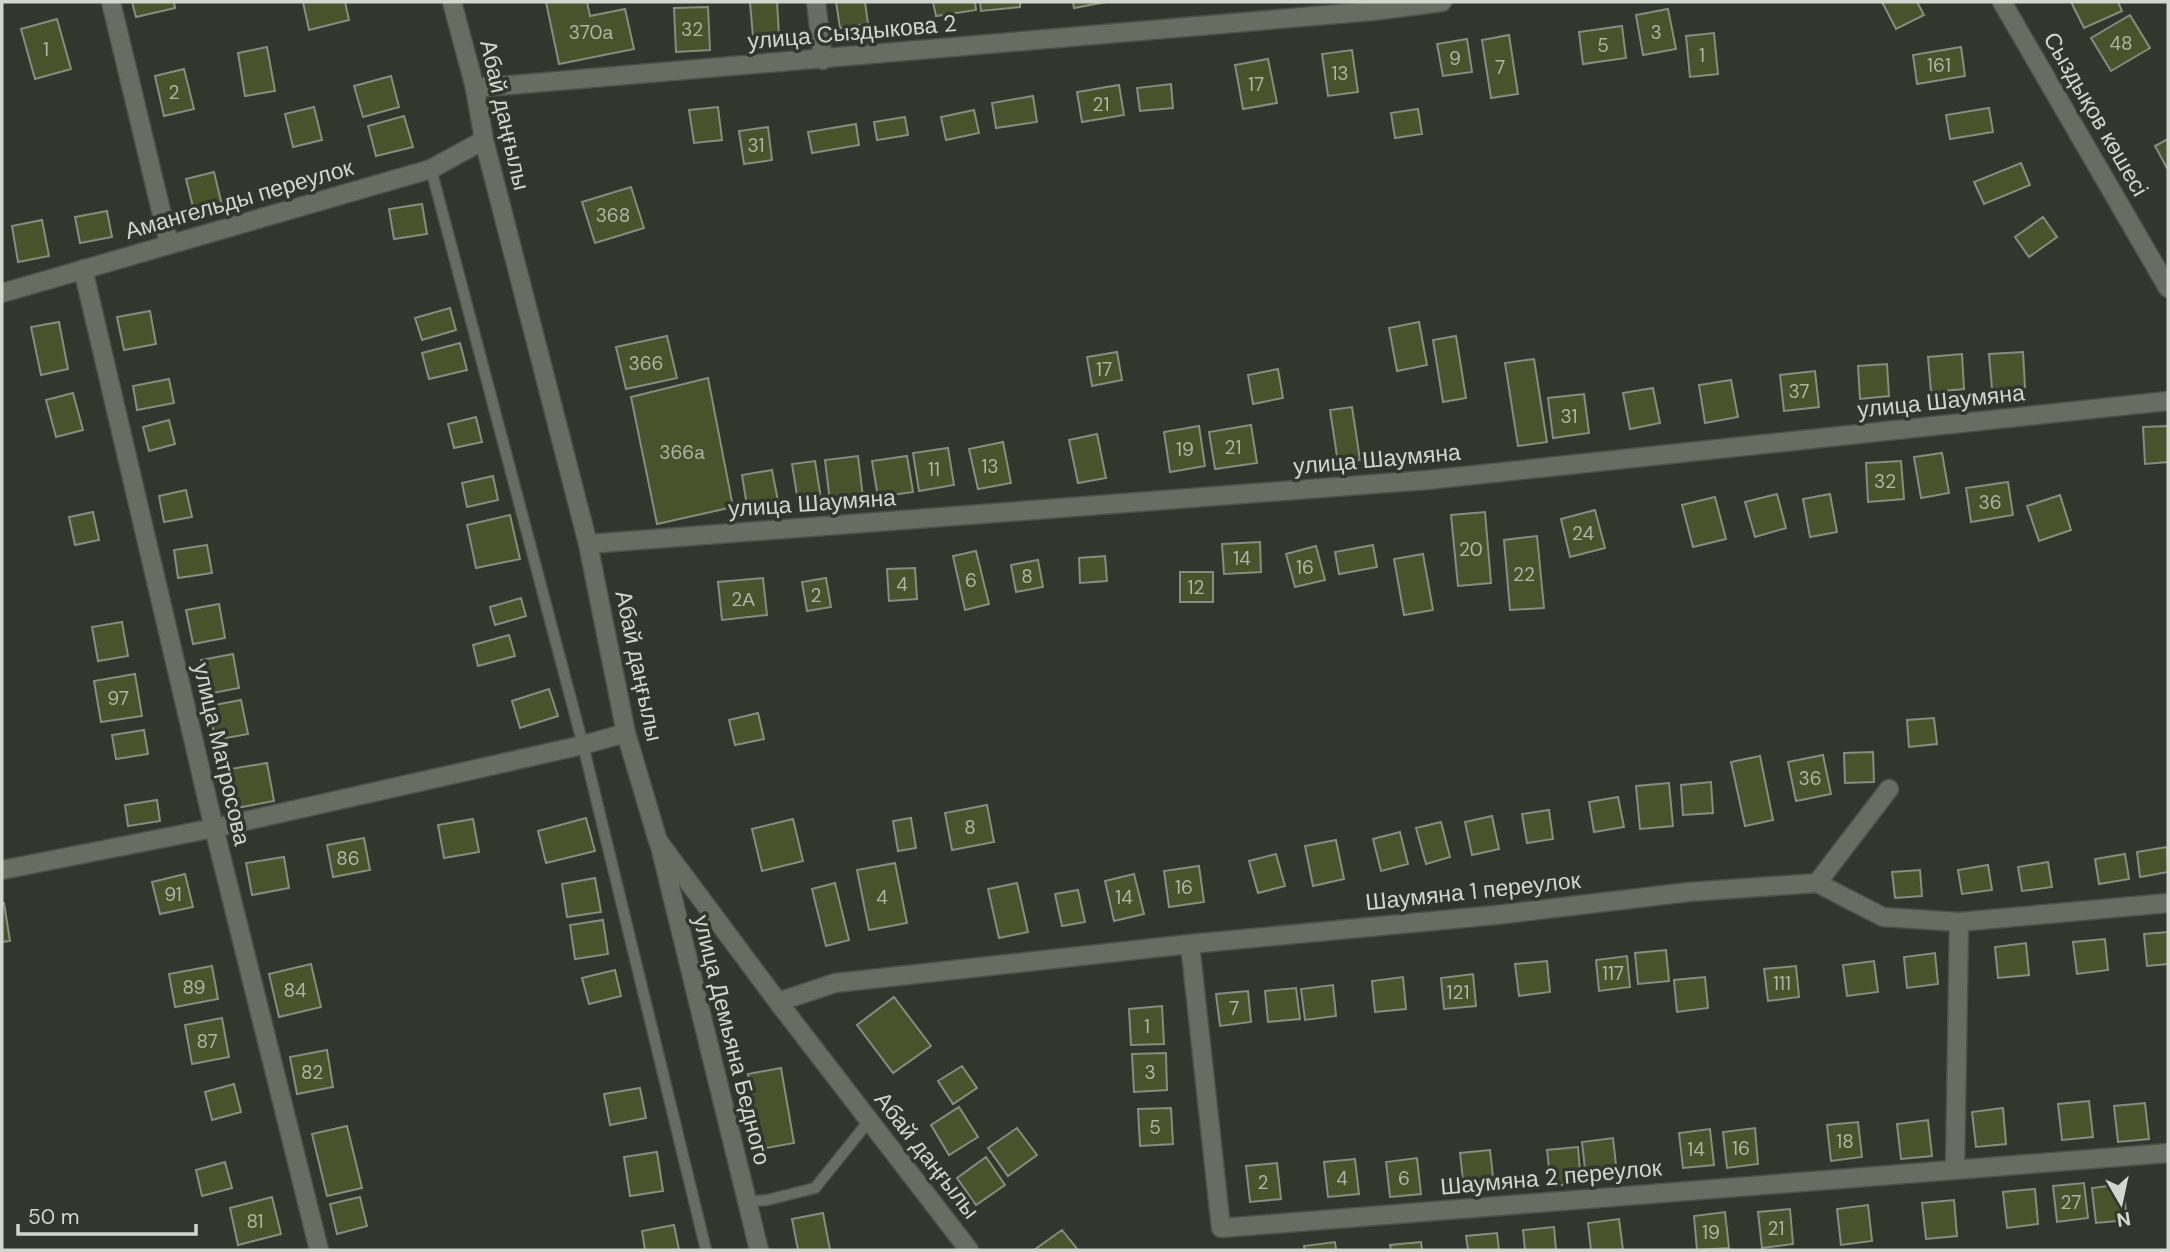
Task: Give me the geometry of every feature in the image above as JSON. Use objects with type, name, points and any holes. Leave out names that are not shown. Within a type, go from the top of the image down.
[{"type":"street","points":[[111,2],[169,244]]},
{"type":"street","name":"Абай даңғылы","points":[[452,2],[475,88],[484,140],[589,544],[626,733],[658,841],[969,1250]]},
{"type":"street","points":[[816,2],[823,60]]},
{"type":"street","name":"улица Сыздыкова 2","points":[[475,88],[823,60],[1373,11],[1442,2]]},
{"type":"street","name":"Сыздықов көшесі","points":[[2002,2],[2168,288]]},
{"type":"street","name":"Амангельды переулок","points":[[2,293],[431,169],[484,140]]},
{"type":"street","name":"улица Матросова","points":[[83,269],[214,828],[319,1250]]},
{"type":"street","name":"улица Шаумяна","points":[[589,544],[1427,480],[2168,401]]},
{"type":"street","points":[[2,870],[214,828],[626,733]]},
{"type":"street","points":[[1889,789],[1817,883],[1883,917],[1959,922],[2168,903]]},
{"type":"street","name":"улица Демьяна Бедного","points":[[658,841],[759,1250]]},
{"type":"street","name":"Шаумяна 1 переулок","points":[[778,1002],[835,983],[1190,944],[1496,915],[1689,892],[1817,883]]},
{"type":"street","points":[[1955,1169],[1959,922]]},
{"type":"street","name":"Шаумяна 2 переулок","points":[[1190,944],[1222,1228],[2168,1153]]},
{"type":"lane","points":[[431,169],[583,745],[706,1250]]},
{"type":"lane","points":[[747,1202],[815,1188],[869,1121]]},
{"type":"building","points":[[132,2],[174,2],[175,8],[136,17]]},
{"type":"building","points":[[303,2],[345,2],[349,20],[309,30]]},
{"type":"building","points":[[546,2],[587,2],[590,16],[625,9],[634,49],[559,64]]},
{"type":"building","points":[[750,2],[777,2],[779,35],[753,37]]},
{"type":"building","points":[[836,2],[865,2],[868,24],[840,28]]},
{"type":"building","points":[[933,2],[975,2],[976,10],[936,16]]},
{"type":"building","points":[[980,2],[1020,2],[1020,7],[981,11]]},
{"type":"building","points":[[1073,2],[1106,2],[1074,8]]},
{"type":"building","points":[[1882,2],[1917,2],[1924,15],[1896,29]]},
{"type":"building","points":[[2071,2],[2118,2],[2122,11],[2084,28]]},
{"type":"building","points":[[708,7],[710,50],[676,52],[674,8]]},
{"type":"building","points":[[1668,9],[1676,49],[1643,55],[1636,15]]},
{"type":"building","points":[[2130,15],[2150,48],[2111,71],[2091,38]]},
{"type":"building","points":[[57,19],[71,69],[35,79],[21,29]]},
{"type":"building","points":[[1622,26],[1626,58],[1583,64],[1579,32]]},
{"type":"building","points":[[1714,33],[1718,74],[1690,77],[1686,36]]},
{"type":"building","points":[[1509,35],[1518,94],[1491,98],[1482,40]]},
{"type":"building","points":[[1467,39],[1472,72],[1443,76],[1437,44]]},
{"type":"building","points":[[267,47],[275,91],[245,96],[238,53]]},
{"type":"building","points":[[1961,47],[1965,76],[1917,84],[1913,55]]},
{"type":"building","points":[[1352,50],[1358,92],[1328,96],[1322,54]]},
{"type":"building","points":[[1268,59],[1277,103],[1243,109],[1235,65]]},
{"type":"building","points":[[184,69],[194,109],[164,116],[155,76]]},
{"type":"building","points":[[391,76],[399,107],[363,117],[354,86]]},
{"type":"building","points":[[1171,84],[1173,108],[1140,111],[1137,88]]},
{"type":"building","points":[[1119,85],[1124,115],[1082,122],[1077,92]]},
{"type":"building","points":[[1033,96],[1037,122],[996,128],[992,103]]},
{"type":"building","points":[[314,107],[322,140],[293,147],[285,114]]},
{"type":"building","points":[[718,107],[722,140],[694,143],[689,110]]},
{"type":"building","points":[[1989,108],[1993,132],[1950,139],[1946,115]]},
{"type":"building","points":[[1418,109],[1422,134],[1395,138],[1391,113]]},
{"type":"building","points":[[974,110],[979,133],[946,140],[941,117]]},
{"type":"building","points":[[404,116],[413,147],[376,156],[368,126]]},
{"type":"building","points":[[905,117],[908,135],[877,140],[874,122]]},
{"type":"building","points":[[856,124],[859,145],[812,153],[808,132]]},
{"type":"building","points":[[768,127],[772,160],[744,164],[739,131]]},
{"type":"building","points":[[2168,139],[2168,170],[2155,146]]},
{"type":"building","points":[[2021,163],[2030,185],[1984,204],[1974,182]]},
{"type":"building","points":[[214,172],[222,205],[194,211],[186,179]]},
{"type":"building","points":[[631,187],[644,228],[595,243],[582,202]]},
{"type":"building","points":[[422,204],[427,234],[394,239],[389,209]]},
{"type":"building","points":[[107,211],[112,237],[80,243],[75,217]]},
{"type":"building","points":[[2043,217],[2057,237],[2029,257],[2015,237]]},
{"type":"building","points":[[42,220],[49,256],[18,262],[12,226]]},
{"type":"building","points":[[450,308],[456,330],[422,340],[415,318]]},
{"type":"building","points":[[150,311],[156,344],[124,350],[117,317]]},
{"type":"building","points":[[59,322],[68,369],[41,375],[31,327]]},
{"type":"building","points":[[1419,322],[1427,365],[1397,371],[1389,328]]},
{"type":"building","points":[[667,336],[677,378],[626,389],[616,347]]},
{"type":"building","points":[[1456,336],[1466,398],[1443,402],[1433,340]]},
{"type":"building","points":[[460,343],[467,370],[429,379],[422,353]]},
{"type":"building","points":[[1117,352],[1122,380],[1092,386],[1087,357]]},
{"type":"building","points":[[2023,352],[2025,387],[1992,389],[1989,354]]},
{"type":"building","points":[[1962,354],[1964,389],[1931,392],[1928,357]]},
{"type":"building","points":[[1534,359],[1547,442],[1518,446],[1505,363]]},
{"type":"building","points":[[1887,364],[1889,396],[1860,399],[1858,366]]},
{"type":"building","points":[[1278,369],[1283,398],[1253,404],[1248,375]]},
{"type":"building","points":[[1815,371],[1819,407],[1784,411],[1780,375]]},
{"type":"building","points":[[708,378],[733,507],[657,524],[631,397]]},
{"type":"building","points":[[169,379],[174,403],[137,410],[133,386]]},
{"type":"building","points":[[1731,380],[1738,417],[1705,423],[1699,385]]},
{"type":"building","points":[[1653,388],[1660,423],[1630,429],[1623,393]]},
{"type":"building","points":[[73,393],[83,430],[56,437],[46,400]]},
{"type":"building","points":[[1584,394],[1589,433],[1553,438],[1548,398]]},
{"type":"building","points":[[1352,407],[1360,460],[1338,463],[1330,410]]},
{"type":"building","points":[[476,417],[482,442],[454,448],[448,424]]},
{"type":"building","points":[[169,420],[175,444],[149,451],[143,427]]},
{"type":"building","points":[[1251,425],[1257,463],[1215,469],[1209,432]]},
{"type":"building","points":[[1199,426],[1205,466],[1170,472],[1164,432]]},
{"type":"building","points":[[2168,426],[2168,462],[2145,464],[2143,427]]},
{"type":"building","points":[[1097,434],[1106,478],[1078,483],[1069,440]]},
{"type":"building","points":[[1003,442],[1011,483],[978,489],[969,449]]},
{"type":"building","points":[[948,448],[954,485],[919,491],[913,453]]},
{"type":"building","points":[[1942,453],[1949,493],[1921,498],[1914,457]]},
{"type":"building","points":[[858,456],[863,498],[830,502],[825,460]]},
{"type":"building","points":[[907,456],[913,492],[878,497],[872,461]]},
{"type":"building","points":[[815,461],[821,499],[798,502],[792,464]]},
{"type":"building","points":[[1901,461],[1904,499],[1868,502],[1866,463]]},
{"type":"building","points":[[772,470],[778,501],[747,506],[742,475]]},
{"type":"building","points":[[493,476],[498,500],[467,507],[462,483]]},
{"type":"building","points":[[2008,482],[2013,515],[1971,522],[1966,488]]},
{"type":"building","points":[[186,490],[192,517],[164,522],[159,496]]},
{"type":"building","points":[[1777,494],[1786,528],[1755,537],[1745,502]]},
{"type":"building","points":[[1830,494],[1837,532],[1810,537],[1803,499]]},
{"type":"building","points":[[2060,495],[2071,530],[2039,541],[2027,506]]},
{"type":"building","points":[[1715,497],[1726,539],[1693,547],[1682,505]]},
{"type":"building","points":[[1595,510],[1605,548],[1570,557],[1561,519]]},
{"type":"building","points":[[93,512],[99,540],[75,545],[69,517]]},
{"type":"building","points":[[1485,512],[1491,583],[1458,586],[1451,515]]},
{"type":"building","points":[[510,515],[520,559],[476,568],[467,525]]},
{"type":"building","points":[[1537,536],[1544,608],[1510,610],[1504,540]]},
{"type":"building","points":[[1260,542],[1261,572],[1224,574],[1222,544]]},
{"type":"building","points":[[207,545],[212,573],[178,578],[174,550]]},
{"type":"building","points":[[1373,545],[1377,567],[1339,574],[1335,552]]},
{"type":"building","points":[[1316,546],[1325,580],[1295,587],[1286,554]]},
{"type":"building","points":[[976,551],[989,604],[965,610],[953,556]]},
{"type":"building","points":[[1423,554],[1433,610],[1404,615],[1394,559]]},
{"type":"building","points":[[1105,556],[1107,581],[1080,583],[1079,558]]},
{"type":"building","points":[[1038,560],[1043,587],[1016,592],[1011,565]]},
{"type":"building","points":[[915,568],[917,599],[889,601],[887,569]]},
{"type":"building","points":[[1180,572],[1213,572],[1213,602],[1180,602]]},
{"type":"building","points":[[763,578],[767,615],[722,620],[718,582]]},
{"type":"building","points":[[826,578],[831,607],[807,611],[802,582]]},
{"type":"building","points":[[521,598],[526,616],[495,625],[490,607]]},
{"type":"building","points":[[219,604],[225,638],[193,644],[186,610]]},
{"type":"building","points":[[122,622],[128,656],[98,661],[92,627]]},
{"type":"building","points":[[509,635],[515,656],[478,666],[473,645]]},
{"type":"building","points":[[233,654],[239,688],[207,694],[201,660]]},
{"type":"building","points":[[135,674],[142,716],[101,722],[94,681]]},
{"type":"building","points":[[549,689],[558,716],[520,728],[512,701]]},
{"type":"building","points":[[241,700],[248,734],[215,740],[209,706]]},
{"type":"building","points":[[758,713],[764,739],[735,745],[729,720]]},
{"type":"building","points":[[1934,718],[1937,744],[1909,747],[1907,720]]},
{"type":"building","points":[[144,730],[148,754],[116,759],[112,735]]},
{"type":"building","points":[[1873,752],[1874,782],[1845,783],[1844,753]]},
{"type":"building","points":[[1823,755],[1831,794],[1796,801],[1788,762]]},
{"type":"building","points":[[1760,756],[1773,820],[1745,826],[1731,762]]},
{"type":"building","points":[[267,763],[274,801],[226,810],[219,771]]},
{"type":"building","points":[[1711,782],[1713,813],[1683,815],[1681,785]]},
{"type":"building","points":[[1669,783],[1673,826],[1640,829],[1636,786]]},
{"type":"building","points":[[1618,797],[1624,827],[1594,832],[1589,802]]},
{"type":"building","points":[[157,800],[160,821],[128,826],[125,805]]},
{"type":"building","points":[[987,805],[994,842],[952,850],[945,813]]},
{"type":"building","points":[[1549,810],[1553,839],[1527,843],[1522,814]]},
{"type":"building","points":[[1492,816],[1499,849],[1472,855],[1465,822]]},
{"type":"building","points":[[586,818],[595,851],[546,863],[538,831]]},
{"type":"building","points":[[911,818],[916,848],[898,851],[893,821]]},
{"type":"building","points":[[473,819],[479,852],[444,858],[438,825]]},
{"type":"building","points":[[793,819],[803,861],[762,871],[752,829]]},
{"type":"building","points":[[1441,822],[1450,857],[1426,864],[1416,828]]},
{"type":"building","points":[[1400,832],[1408,864],[1381,871],[1373,839]]},
{"type":"building","points":[[364,838],[370,870],[333,877],[327,845]]},
{"type":"building","points":[[1336,840],[1344,879],[1313,886],[1305,846]]},
{"type":"building","points":[[2167,847],[2168,872],[2140,877],[2137,852]]},
{"type":"building","points":[[1276,854],[1285,886],[1258,893],[1249,861]]},
{"type":"building","points":[[2125,854],[2129,879],[2099,884],[2095,859]]},
{"type":"building","points":[[284,857],[289,888],[252,895],[246,863]]},
{"type":"building","points":[[2048,862],[2052,887],[2022,891],[2018,867]]},
{"type":"building","points":[[895,863],[907,923],[869,930],[857,870]]},
{"type":"building","points":[[1988,865],[1992,890],[1962,894],[1958,870]]},
{"type":"building","points":[[1199,866],[1204,902],[1169,907],[1164,871]]},
{"type":"building","points":[[1920,870],[1922,896],[1895,898],[1892,872]]},
{"type":"building","points":[[185,874],[193,907],[160,914],[152,882]]},
{"type":"building","points":[[1134,874],[1144,914],[1114,921],[1105,881]]},
{"type":"building","points":[[595,878],[601,912],[567,917],[562,884]]},
{"type":"building","points":[[835,883],[849,940],[826,946],[812,889]]},
{"type":"building","points":[[1017,883],[1028,932],[999,938],[988,889]]},
{"type":"building","points":[[1078,890],[1085,922],[1062,926],[1055,894]]},
{"type":"building","points":[[2,903],[10,941],[2,942]]},
{"type":"building","points":[[603,920],[608,954],[575,959],[570,925]]},
{"type":"building","points":[[2168,932],[2168,964],[2147,966],[2144,934]]},
{"type":"building","points":[[2105,939],[2108,970],[2077,974],[2073,942]]},
{"type":"building","points":[[2026,943],[2029,975],[1998,978],[1995,947]]},
{"type":"building","points":[[1666,950],[1669,981],[1638,984],[1635,953]]},
{"type":"building","points":[[1935,953],[1938,984],[1907,988],[1904,957]]},
{"type":"building","points":[[1627,956],[1630,987],[1599,991],[1596,960]]},
{"type":"building","points":[[1547,961],[1550,992],[1519,996],[1515,964]]},
{"type":"building","points":[[1874,961],[1878,992],[1847,996],[1843,965]]},
{"type":"building","points":[[311,964],[321,1007],[279,1017],[269,974]]},
{"type":"building","points":[[212,966],[218,999],[175,1007],[169,974]]},
{"type":"building","points":[[1796,966],[1799,997],[1768,1001],[1764,969]]},
{"type":"building","points":[[615,970],[621,996],[589,1004],[582,978]]},
{"type":"building","points":[[1473,974],[1476,1006],[1444,1009],[1441,978]]},
{"type":"building","points":[[1403,977],[1406,1009],[1375,1012],[1372,981]]},
{"type":"building","points":[[1705,977],[1708,1008],[1677,1012],[1674,980]]},
{"type":"building","points":[[1333,985],[1336,1016],[1305,1020],[1301,989]]},
{"type":"building","points":[[1296,988],[1300,1019],[1268,1022],[1265,991]]},
{"type":"building","points":[[1248,991],[1251,1022],[1220,1026],[1216,994]]},
{"type":"building","points":[[894,997],[931,1046],[893,1073],[857,1025]]},
{"type":"building","points":[[1162,1006],[1164,1044],[1131,1045],[1129,1009]]},
{"type":"building","points":[[222,1018],[229,1057],[192,1064],[185,1025]]},
{"type":"building","points":[[327,1050],[333,1087],[297,1094],[290,1057]]},
{"type":"building","points":[[1166,1053],[1167,1090],[1134,1092],[1132,1054]]},
{"type":"building","points":[[962,1066],[977,1088],[953,1104],[938,1081]]},
{"type":"building","points":[[781,1068],[794,1143],[761,1149],[748,1074]]},
{"type":"building","points":[[234,1084],[241,1112],[212,1120],[205,1092]]},
{"type":"building","points":[[640,1088],[646,1118],[610,1125],[604,1094]]},
{"type":"building","points":[[2089,1101],[2093,1137],[2062,1140],[2058,1104]]},
{"type":"building","points":[[2145,1103],[2149,1139],[2118,1142],[2114,1106]]},
{"type":"building","points":[[959,1107],[978,1137],[949,1155],[931,1125]]},
{"type":"building","points":[[1171,1108],[1173,1144],[1140,1146],[1138,1109]]},
{"type":"building","points":[[2003,1108],[2006,1144],[1976,1147],[1972,1112]]},
{"type":"building","points":[[1928,1120],[1932,1156],[1901,1159],[1897,1124]]},
{"type":"building","points":[[1858,1122],[1862,1157],[1831,1161],[1827,1125]]},
{"type":"building","points":[[347,1126],[362,1188],[327,1196],[312,1134]]},
{"type":"building","points":[[1017,1128],[1037,1155],[1008,1176],[988,1148]]},
{"type":"building","points":[[1755,1128],[1758,1164],[1727,1168],[1723,1132]]},
{"type":"building","points":[[1710,1129],[1714,1165],[1683,1168],[1679,1133]]},
{"type":"building","points":[[1613,1138],[1617,1174],[1586,1178],[1582,1142]]},
{"type":"building","points":[[1578,1147],[1581,1183],[1551,1186],[1547,1150]]},
{"type":"building","points":[[1490,1150],[1494,1186],[1464,1189],[1460,1153]]},
{"type":"building","points":[[657,1152],[663,1191],[630,1196],[624,1157]]},
{"type":"building","points":[[986,1157],[1005,1185],[976,1205],[957,1178]]},
{"type":"building","points":[[1417,1158],[1421,1194],[1390,1197],[1386,1162]]},
{"type":"building","points":[[1355,1159],[1359,1194],[1328,1197],[1324,1162]]},
{"type":"building","points":[[225,1162],[232,1188],[202,1196],[196,1170]]},
{"type":"building","points":[[1277,1163],[1281,1199],[1250,1202],[1246,1166]]},
{"type":"building","points":[[2084,1183],[2088,1218],[2057,1222],[2053,1186]]},
{"type":"building","points":[[2123,1184],[2127,1220],[2096,1223],[2092,1188]]},
{"type":"building","points":[[2035,1189],[2038,1224],[2007,1228],[2003,1192]]},
{"type":"building","points":[[272,1197],[281,1234],[238,1245],[230,1208]]},
{"type":"building","points":[[360,1197],[367,1226],[337,1234],[330,1204]]},
{"type":"building","points":[[1954,1200],[1957,1236],[1926,1239],[1922,1203]]},
{"type":"building","points":[[1868,1205],[1872,1241],[1841,1245],[1837,1209]]},
{"type":"building","points":[[1790,1209],[1793,1244],[1762,1248],[1758,1212]]},
{"type":"building","points":[[1725,1212],[1729,1248],[1697,1250],[1694,1216]]},
{"type":"building","points":[[823,1213],[830,1250],[798,1250],[792,1219]]},
{"type":"building","points":[[1619,1219],[1623,1250],[1591,1250],[1588,1223]]},
{"type":"building","points":[[674,1225],[679,1250],[645,1250],[642,1231]]},
{"type":"building","points":[[1554,1227],[1556,1250],[1525,1250],[1523,1230]]},
{"type":"building","points":[[1062,1230],[1078,1250],[1034,1250]]},
{"type":"building","points":[[1497,1233],[1499,1250],[1468,1250],[1466,1236]]},
{"type":"building","points":[[1335,1242],[1336,1250],[1305,1250],[1304,1246]]},
{"type":"building","points":[[1421,1242],[1422,1250],[1391,1250],[1390,1245]]}]
